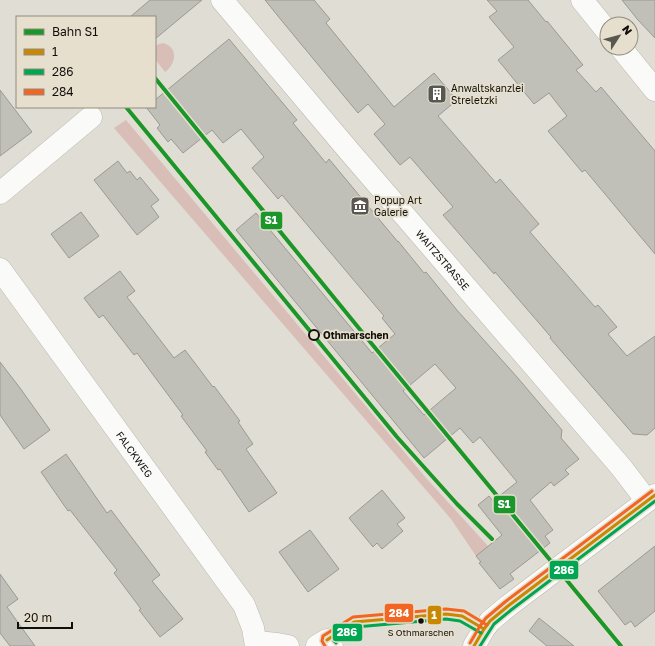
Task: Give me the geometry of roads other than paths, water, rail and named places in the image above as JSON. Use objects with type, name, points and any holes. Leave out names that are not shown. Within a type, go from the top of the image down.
[{"type":"street","name":"WAITZSTRASSE","points":[[222,0],[349,152],[624,470],[651,498]]},
{"type":"street","points":[[582,0],[599,21]]},
{"type":"street","points":[[627,56],[655,90]]},
{"type":"street","points":[[0,193],[91,117]]},
{"type":"street","name":"FALCKWEG","points":[[0,269],[244,605],[253,628],[256,644]]},
{"type":"street","points":[[474,646],[490,621],[651,498]]},
{"type":"street","points":[[256,644],[277,644],[288,646]]},
{"type":"rail line","name":"S1","points":[[156,79],[621,646]]},
{"type":"rail line","name":"S1","points":[[127,108],[397,437],[457,504],[492,539]]},
{"type":"place","name":"Anwaltskanzlei Streletzki","points":[[437,94]]},
{"type":"place","name":"Popup Art Galerie","points":[[360,206]]},
{"type":"place","name":"Othmarschen","points":[[314,335]]},
{"type":"place","name":"S Othmarschen","points":[[421,621]]}]
